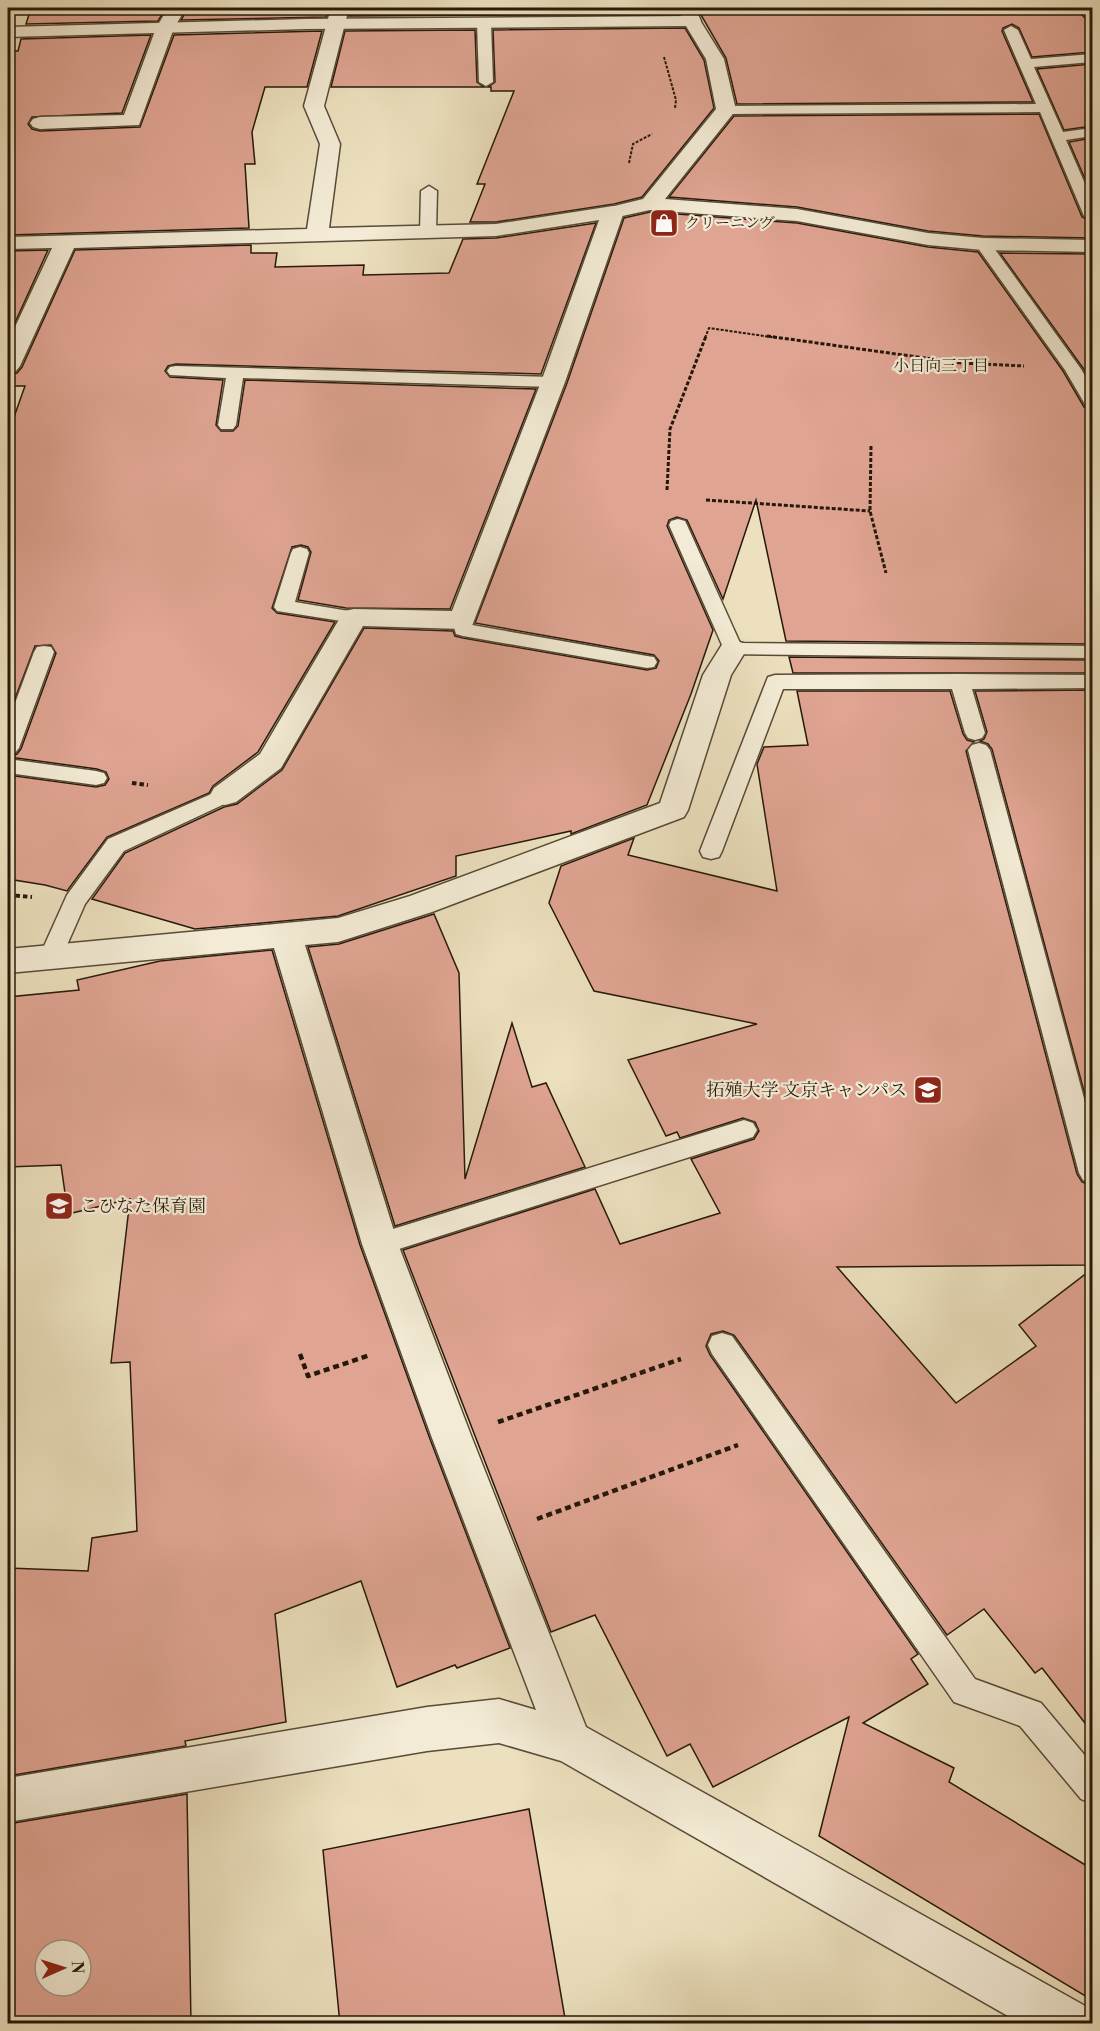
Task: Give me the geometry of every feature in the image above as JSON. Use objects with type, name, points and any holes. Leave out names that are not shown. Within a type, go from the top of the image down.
[{"type":"street","points":[[40,123],[132,121],[165,28],[177,8]]},
{"type":"street","points":[[8,32],[165,28],[338,16],[653,22],[689,14],[715,59],[726,110],[650,204]]},
{"type":"street","points":[[317,235],[330,144],[314,106],[338,16]]},
{"type":"street","points":[[8,243],[496,230],[650,204],[797,215],[928,239],[983,244],[1092,246]]},
{"type":"street","points":[[225,795],[271,761],[354,617],[462,620],[616,211]]},
{"type":"street","points":[[8,366],[66,241]]},
{"type":"street","points":[[8,961],[338,930],[421,904],[673,810],[717,675],[733,649]]},
{"type":"street","points":[[286,934],[380,1244],[452,1438],[570,1742]]},
{"type":"street","points":[[8,1800],[427,1729],[499,1721],[570,1742],[1070,2024]]},
{"type":"lane","points":[[486,82],[492,18]]},
{"type":"lane","points":[[1011,30],[1092,216]]},
{"type":"lane","points":[[1026,64],[1092,58]]},
{"type":"lane","points":[[726,110],[1045,108]]},
{"type":"lane","points":[[1058,136],[1092,132]]},
{"type":"lane","points":[[428,232],[429,191]]},
{"type":"lane","points":[[983,244],[1073,369],[1092,402]]},
{"type":"lane","points":[[176,370],[553,382]]},
{"type":"lane","points":[[227,425],[235,372]]},
{"type":"lane","points":[[678,525],[733,649],[1092,652]]},
{"type":"lane","points":[[300,554],[284,607],[354,617]]},
{"type":"lane","points":[[462,620],[463,630],[647,662]]},
{"type":"lane","points":[[8,748],[44,652]]},
{"type":"lane","points":[[960,681],[1092,1173]]},
{"type":"lane","points":[[711,851],[775,682],[1092,682]]},
{"type":"lane","points":[[8,766],[96,778]]},
{"type":"lane","points":[[52,956],[75,901],[116,845],[225,795]]},
{"type":"lane","points":[[380,1244],[744,1130]]},
{"type":"lane","points":[[722,1345],[965,1691],[1030,1714],[1092,1788]]},
{"type":"path","points":[[653,22],[676,100],[674,110]]},
{"type":"path","points":[[616,211],[633,144],[652,134]]},
{"type":"path","points":[[678,525],[667,497],[670,429],[709,328],[961,363],[1073,369]]},
{"type":"path","points":[[872,446],[870,511],[886,573]]},
{"type":"path","points":[[667,497],[870,511]]},
{"type":"path","points":[[518,1415],[722,1345]]},
{"type":"path","points":[[300,1354],[308,1376],[359,1358]]},
{"type":"path","points":[[527,1522],[781,1430]]},
{"type":"building","points":[[31,8],[166,8],[158,21],[26,24]]},
{"type":"building","points":[[188,8],[329,8],[326,17],[181,20]]},
{"type":"building","points":[[351,8],[675,8],[678,14],[349,16]]},
{"type":"building","points":[[697,8],[1075,8],[1092,25],[1092,52],[1032,57],[1019,28],[1012,24],[1003,28],[1002,31],[1033,102],[737,104],[726,58]]},
{"type":"building","points":[[685,28],[704,60],[714,108],[642,197],[614,204],[496,222],[470,222],[485,184],[477,184],[514,91],[491,91],[491,87],[488,87],[495,82],[493,30]]},
{"type":"building","points":[[475,30],[477,82],[484,87],[331,87],[345,31]]},
{"type":"building","points":[[322,31],[307,87],[265,87],[252,132],[255,164],[245,164],[249,228],[8,235],[8,51],[18,51],[21,39],[151,35],[122,113],[32,117],[28,124],[32,129],[40,131],[140,127],[174,35]]},
{"type":"building","points":[[1092,64],[1092,126],[1064,130],[1037,69]]},
{"type":"building","points":[[1039,114],[1082,217],[1092,222],[1092,238],[983,236],[928,231],[797,207],[669,197],[734,116]]},
{"type":"building","points":[[1092,138],[1092,195],[1069,142]]},
{"type":"building","points":[[650,212],[797,223],[928,247],[978,252],[1063,371],[1084,407],[1092,409],[1092,644],[786,641],[756,500],[723,599],[687,520],[677,517],[669,520],[667,526],[713,630],[691,694],[647,805],[571,834],[571,831],[456,856],[456,876],[338,916],[195,929],[92,899],[125,853],[224,807],[237,804],[282,770],[364,628],[453,631],[455,636],[463,638],[647,670],[656,668],[659,661],[654,655],[475,623],[567,383],[624,218]]},
{"type":"building","points":[[596,223],[541,374],[176,364],[168,366],[165,371],[170,377],[223,380],[216,425],[221,431],[233,431],[238,426],[245,380],[536,389],[450,609],[346,608],[298,600],[311,552],[308,547],[301,545],[292,547],[272,608],[277,613],[335,622],[258,752],[213,786],[209,793],[107,837],[67,891],[8,879],[8,775],[96,787],[105,785],[109,779],[106,772],[97,769],[9,757],[17,754],[21,749],[56,653],[51,645],[35,646],[8,717],[8,434],[25,386],[8,386],[8,375],[17,373],[22,367],[75,250],[251,245],[251,253],[277,253],[275,267],[364,265],[363,275],[449,273],[463,239],[496,238]]},
{"type":"building","points":[[48,250],[8,338],[8,251]]},
{"type":"building","points":[[1000,253],[1092,254],[1092,384],[1083,368]]},
{"type":"building","points":[[789,657],[1092,660],[1092,673],[793,673]]},
{"type":"building","points":[[1092,690],[1092,1121],[992,749],[988,744],[980,741],[984,739],[987,732],[975,691]]},
{"type":"building","points":[[797,691],[950,691],[963,734],[967,740],[974,742],[966,751],[1077,1174],[1082,1182],[1092,1186],[1092,1265],[837,1267],[956,1403],[1036,1346],[1019,1325],[1092,1269],[1092,1732],[1042,1668],[1035,1673],[984,1609],[947,1635],[734,1335],[723,1331],[711,1334],[706,1346],[710,1355],[918,1654],[911,1659],[928,1684],[863,1723],[954,1768],[949,1782],[1092,1869],[1092,2000],[819,1836],[849,1717],[713,1787],[690,1744],[667,1756],[595,1615],[551,1632],[403,1250],[595,1189],[620,1244],[720,1213],[691,1159],[754,1139],[759,1131],[755,1122],[743,1118],[680,1138],[677,1132],[666,1136],[628,1060],[757,1024],[594,991],[549,903],[561,866],[634,838],[628,855],[777,891],[757,764],[764,747],[808,745]]},
{"type":"building","points":[[434,914],[459,973],[465,1179],[512,1023],[532,1087],[546,1083],[585,1167],[395,1226],[308,947],[339,944]]},
{"type":"building","points":[[272,950],[360,1245],[430,1439],[510,1648],[457,1668],[455,1665],[397,1687],[361,1581],[275,1614],[286,1722],[185,1741],[186,1746],[8,1776],[8,1568],[88,1571],[92,1538],[137,1531],[130,1362],[111,1363],[130,1199],[68,1214],[61,1165],[8,1167],[8,997],[79,990],[77,980],[160,961]]},
{"type":"building","points":[[187,1794],[191,2024],[8,2024],[8,1824]]},
{"type":"building","points":[[529,1809],[566,2024],[340,2024],[323,1850]]},
{"type":"place","name":"クリーニング","points":[[664,223]]},
{"type":"place","name":"拓殖大学 文京キャンパス","points":[[928,1090]]},
{"type":"place","name":"こひなた保育園","points":[[59,1206]]},
{"type":"district","name":"小日向三丁目","points":[[941,366]]}]
